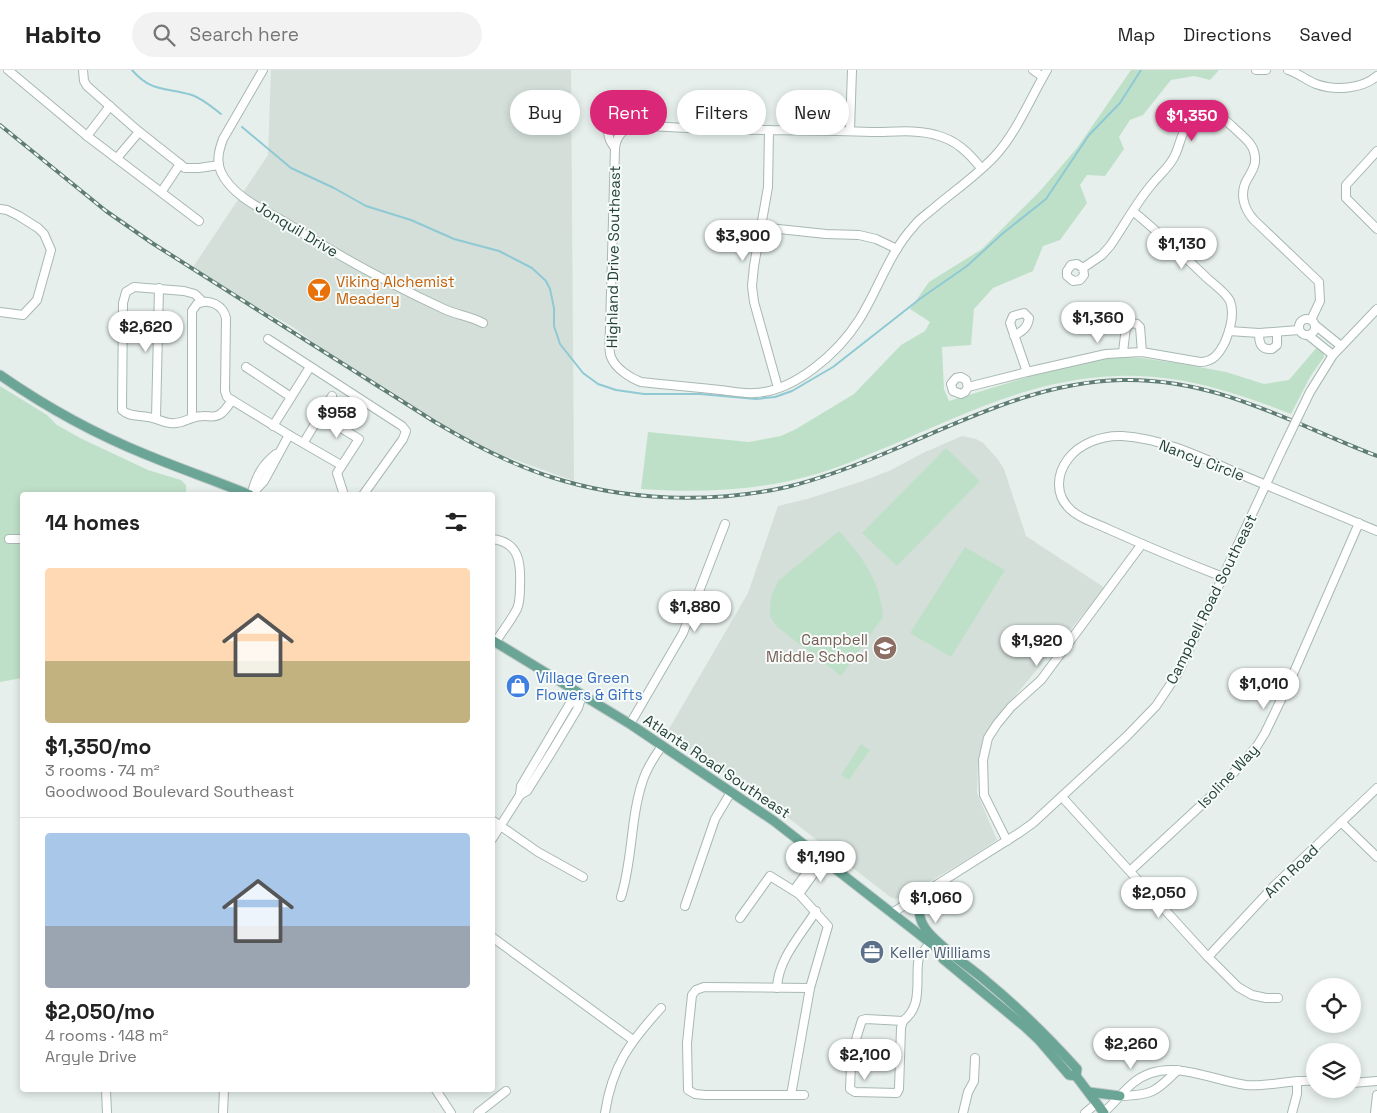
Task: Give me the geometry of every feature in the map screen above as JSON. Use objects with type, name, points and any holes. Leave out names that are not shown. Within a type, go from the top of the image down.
[{"type":"main road","points":[[0,375],[50,408],[97,433],[147,455],[243,492]]},
{"type":"main road","name":"Atlanta Road Southeast","points":[[495,641],[630,724],[774,821],[938,949],[951,952],[1017,1006],[1047,1035],[1077,1069],[1076,1076]]},
{"type":"main road","points":[[928,890],[921,899],[920,917],[925,928],[933,938],[951,952]]},
{"type":"main road","name":"Atlanta Road Southeast","points":[[938,949],[943,959],[1024,1026],[1069,1075],[1076,1076],[1104,1113]]},
{"type":"main road","points":[[1089,1092],[1120,1096]]},
{"type":"street","points":[[8,70],[87,136],[199,221]]},
{"type":"street","points":[[83,70],[84,81],[88,86],[139,132],[185,168],[190,169],[219,165],[219,150],[223,139],[263,70]]},
{"type":"street","points":[[850,130],[852,70]]},
{"type":"street","points":[[1033,70],[1045,73]]},
{"type":"street","points":[[1256,70],[1266,70]]},
{"type":"street","points":[[1288,70],[1316,84],[1342,88],[1365,83],[1377,76]]},
{"type":"street","name":"Highland Drive Southeast","points":[[619,135],[616,140],[610,329],[611,357],[624,373],[632,379],[641,382],[754,393],[778,388],[793,382],[830,356],[841,344],[858,321],[897,249],[914,225],[996,155],[1008,139],[1045,73]]},
{"type":"street","points":[[87,136],[110,106]]},
{"type":"street","points":[[1083,268],[1102,255],[1110,246],[1153,182],[1169,166],[1191,121],[1197,116],[1213,115],[1226,120],[1252,144],[1254,164],[1244,187],[1243,201],[1247,211],[1319,282],[1320,301],[1313,323],[1314,331],[1308,335]]},
{"type":"street","name":"Highland Drive Southeast","points":[[667,126],[769,130],[850,130],[935,134],[950,139],[961,147],[981,168]]},
{"type":"street","points":[[769,130],[768,187],[760,227],[752,286],[754,302],[778,388]]},
{"type":"street","points":[[117,158],[139,132]]},
{"type":"street","points":[[608,135],[610,141],[616,148]]},
{"type":"street","points":[[1377,152],[1348,181],[1342,192],[1377,229]]},
{"type":"street","points":[[162,192],[180,164]]},
{"type":"street","name":"Jonquil Drive","points":[[219,165],[221,172],[232,187],[252,202],[322,246],[449,312],[474,318],[483,324]]},
{"type":"street","points":[[0,209],[7,210],[38,228],[44,234],[51,250],[37,300],[23,315],[0,312]]},
{"type":"street","points":[[968,387],[1081,359],[1123,352],[1142,352],[1200,362],[1208,362],[1215,358],[1224,344],[1229,331],[1232,312],[1229,300],[1195,266],[1134,212]]},
{"type":"street","points":[[760,227],[826,234],[859,235],[876,239],[897,249]]},
{"type":"street","points":[[204,302],[195,294],[158,288],[131,287],[124,295],[122,410],[131,415],[156,418],[167,423],[176,424],[183,423],[192,418],[218,416],[225,411],[232,400]]},
{"type":"street","points":[[156,418],[158,288]]},
{"type":"street","points":[[192,418],[192,311],[196,304],[204,302],[217,305],[225,312],[225,392],[227,397],[341,465]]},
{"type":"street","name":"Campbell Road Southeast","points":[[892,913],[1033,823],[1124,738],[1164,695],[1177,675],[1310,392],[1341,346],[1377,309]]},
{"type":"street","points":[[1334,355],[1308,335],[1303,334],[1299,330],[1299,324],[1303,320],[1313,323],[1341,346]]},
{"type":"street","points":[[1123,352],[1126,326],[1132,322],[1140,327],[1142,352]]},
{"type":"street","points":[[1229,331],[1259,334],[1299,330]]},
{"type":"street","points":[[1259,334],[1261,346],[1269,350],[1277,345],[1277,333]]},
{"type":"street","points":[[1014,336],[1027,372]]},
{"type":"street","points":[[268,339],[402,426],[406,431],[403,439],[365,492]]},
{"type":"street","points":[[246,367],[292,397]]},
{"type":"street","points":[[273,426],[310,367]]},
{"type":"street","points":[[304,442],[332,396]]},
{"type":"street","points":[[320,415],[359,439],[341,465],[336,476],[344,492]]},
{"type":"street","points":[[254,492],[264,481],[289,435]]},
{"type":"street","name":"Nancy Circle","points":[[1223,577],[1142,544],[1070,510],[1062,498],[1059,484],[1061,472],[1068,460],[1080,447],[1092,442],[1113,436],[1136,438],[1182,450],[1377,531]]},
{"type":"street","points":[[252,492],[256,478],[265,463],[278,453]]},
{"type":"street","name":"Isoline Way","points":[[1130,871],[1223,785],[1257,746],[1290,681],[1359,523]]},
{"type":"street","points":[[630,724],[683,633],[725,524]]},
{"type":"street","points":[[9,538],[20,539]]},
{"type":"street","points":[[495,540],[506,542],[515,551],[520,560],[518,608],[495,639]]},
{"type":"street","points":[[1007,841],[984,795],[983,760],[988,738],[1011,707],[1041,680],[1142,544]]},
{"type":"street","points":[[495,835],[520,795],[522,786],[569,705],[582,695]]},
{"type":"street","points":[[621,897],[630,862],[637,802],[643,779],[651,762],[662,746]]},
{"type":"street","name":"Ann Road","points":[[1208,957],[1275,885],[1377,788]]},
{"type":"street","points":[[685,906],[715,819],[731,792]]},
{"type":"street","points":[[1062,797],[1208,957],[1238,987],[1252,995],[1278,998]]},
{"type":"street","points":[[495,822],[538,852],[583,877]]},
{"type":"street","points":[[1342,822],[1377,857]]},
{"type":"street","points":[[796,892],[821,857]]},
{"type":"street","points":[[740,918],[770,876],[796,892],[816,911],[828,926],[810,988],[791,1095]]},
{"type":"street","points":[[777,988],[779,970],[783,961],[816,911]]},
{"type":"street","points":[[495,939],[633,1040]]},
{"type":"street","points":[[903,1021],[862,1020],[851,1066],[850,1090],[855,1092],[897,1093],[899,1089],[900,1028],[903,1021],[916,1006],[919,957],[930,943]]},
{"type":"street","points":[[804,1095],[695,1094],[688,1090],[690,1006],[692,995],[696,990],[704,987],[810,988]]},
{"type":"street","points":[[605,1113],[610,1088],[623,1056],[633,1040],[661,1008]]},
{"type":"street","points":[[963,1113],[968,1092],[974,1081],[975,1058]]},
{"type":"street","points":[[1104,1113],[1133,1083],[1159,1070],[1178,1070],[1248,1085],[1306,1081]]},
{"type":"street","points":[[1120,1096],[1152,1093],[1165,1084],[1178,1070]]},
{"type":"street","points":[[1292,1113],[1297,1094],[1296,1081]]},
{"type":"street","points":[[1361,1082],[1377,1081]]},
{"type":"street","points":[[478,1113],[506,1091]]},
{"type":"street","points":[[106,1092],[107,1113]]},
{"type":"street","points":[[224,1092],[224,1113]]},
{"type":"street","points":[[437,1092],[451,1113]]},
{"type":"street","points":[[1376,1113],[1377,1095]]},
{"type":"street","points":[[1085,1113],[1097,1103]]},
{"type":"shaded area","points":[[271,70],[571,70],[571,90],[510,90],[510,135],[571,135],[574,481],[499,454],[441,425],[371,385],[293,327],[191,270],[268,155]]},
{"type":"shaded area","name":"Campbell Middle School","points":[[962,436],[976,439],[983,443],[997,458],[1004,469],[1026,536],[1105,588],[1005,708],[985,736],[978,761],[977,793],[997,840],[910,893],[895,899],[773,806],[666,734],[748,593],[778,506],[863,481],[891,470],[923,453]]},
{"type":"green space","points":[[1131,70],[1219,70],[1210,80],[1194,76],[1171,80],[1143,115],[1130,120],[1119,137],[1124,149],[1105,176],[1087,175],[1080,185],[1087,203],[1060,240],[1043,246],[1033,271],[993,288],[974,309],[971,345],[942,347],[944,389],[949,401],[1031,376],[1077,364],[1116,357],[1177,363],[1226,372],[1264,384],[1289,380],[1318,346],[1323,351],[1324,357],[1310,377],[1291,414],[1249,398],[1184,381],[1139,376],[1085,379],[1026,391],[970,411],[849,463],[789,481],[726,490],[683,491],[641,489],[648,432],[749,442],[781,436],[854,394],[901,345],[925,331],[930,322],[910,309],[929,282],[982,249],[1040,191],[1077,148]]},
{"type":"green space","points":[[0,386],[47,415],[57,425],[80,438],[148,470],[181,480],[186,485],[186,492],[20,492],[20,678],[0,682]]},
{"type":"green space","points":[[946,448],[980,481],[897,566],[862,533]]},
{"type":"green space","points":[[839,531],[856,550],[869,570],[878,592],[883,617],[841,676],[776,626],[770,616],[772,594],[778,581]]},
{"type":"green space","points":[[965,547],[1005,570],[951,657],[910,633]]},
{"type":"green space","points":[[861,744],[870,750],[849,780],[841,775]]},
{"type":"waterway","points":[[132,70],[153,86],[192,95],[204,101],[221,114]]},
{"type":"waterway","points":[[242,127],[291,168],[334,188],[366,206],[411,220],[454,239],[499,251],[532,268],[546,281],[550,289],[554,308],[554,326],[560,344],[583,373],[598,384],[616,390],[644,394],[700,394],[756,399],[775,397],[792,391],[833,367],[921,298],[967,266],[1002,234],[1046,199],[1089,135],[1120,103],[1141,70]]},
{"type":"railway","points":[[0,125],[106,211],[152,243],[435,422],[506,460],[536,472],[579,485],[638,495],[698,498],[728,496],[787,487],[882,455],[978,414],[1034,395],[1062,387],[1122,380],[1157,381],[1190,386],[1222,394],[1284,417],[1377,456]]},
{"type":"place","name":"Viking Alchemist Meadery","points":[[319,290]]},
{"type":"place","name":"Campbell Middle School","points":[[885,648]]},
{"type":"place","name":"Village Green Flowers & Gifts","points":[[518,686]]},
{"type":"place","name":"Keller Williams","points":[[872,952]]}]
